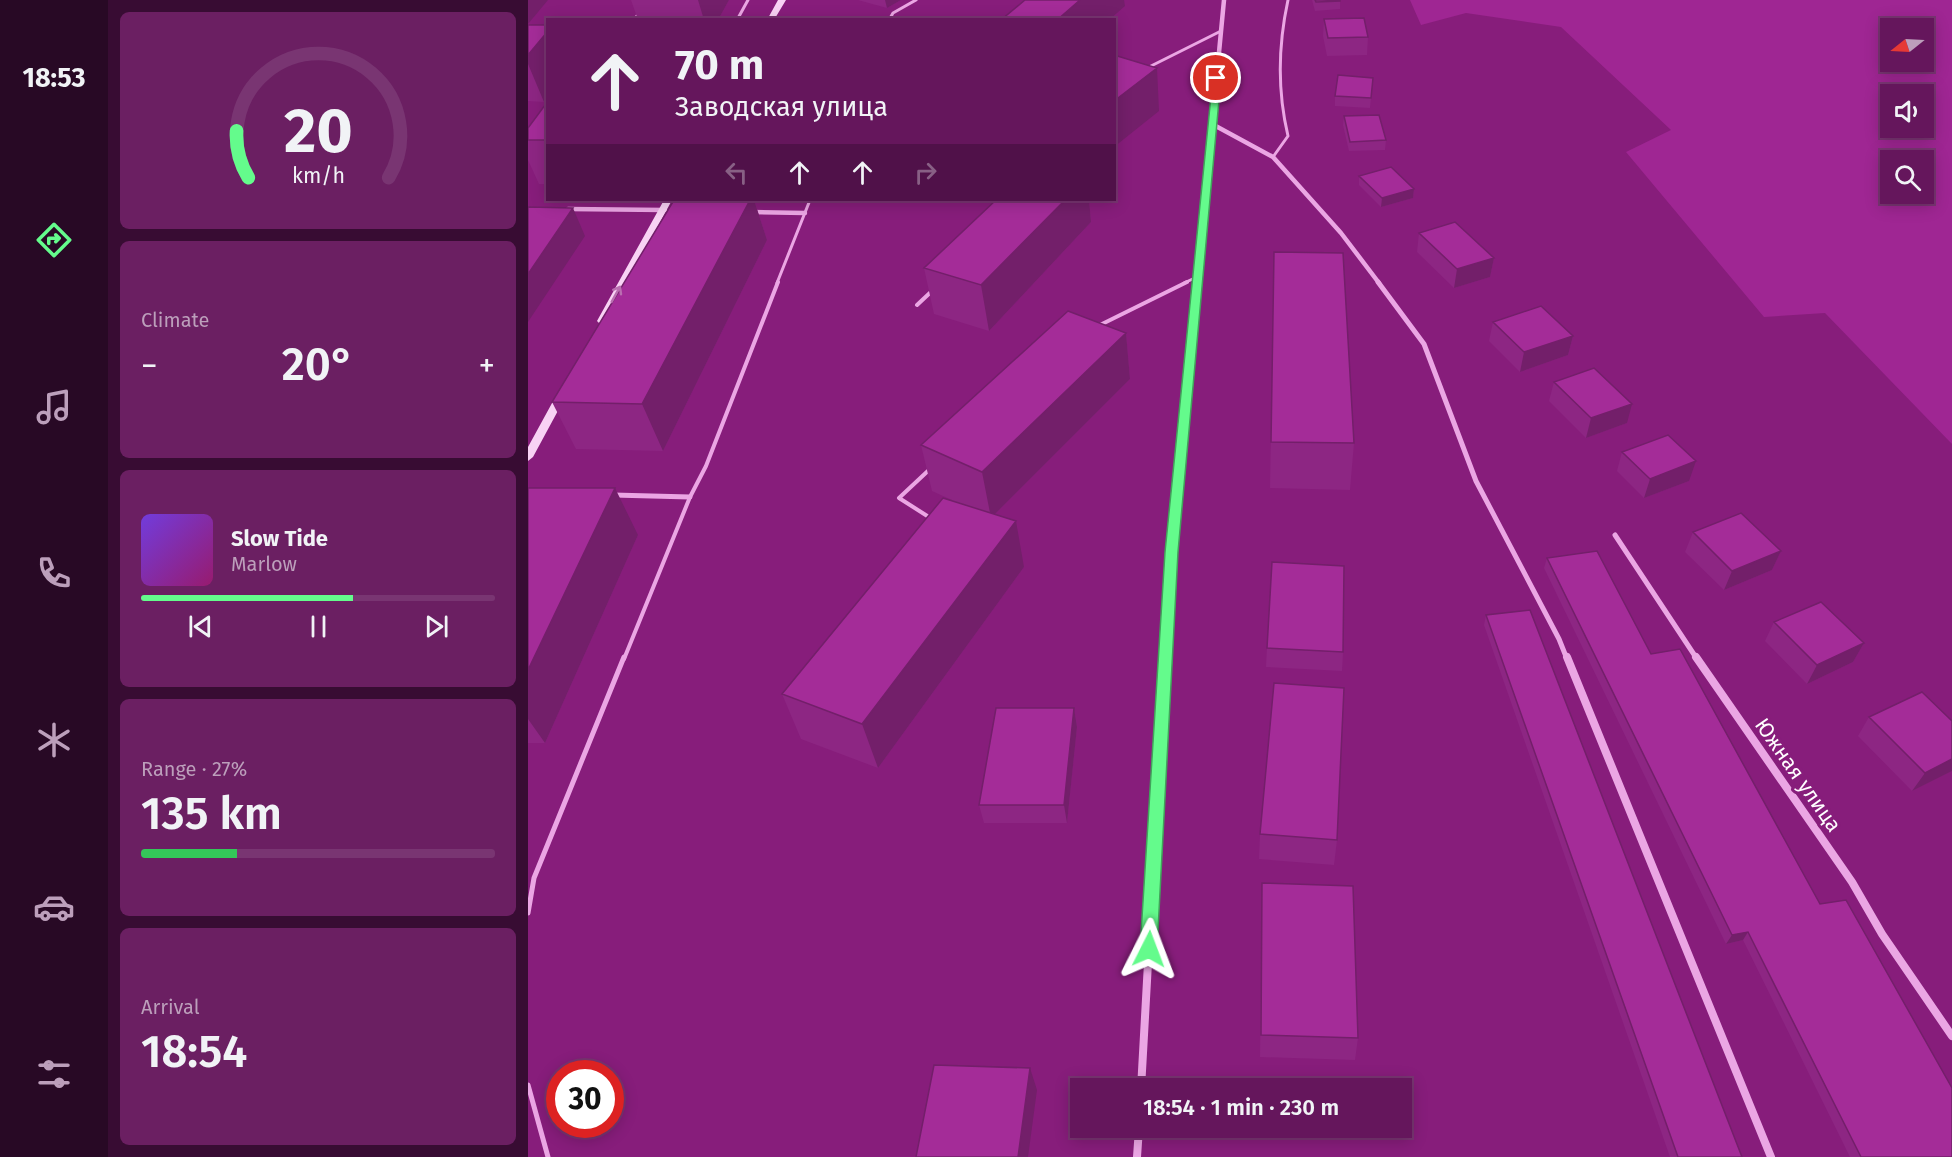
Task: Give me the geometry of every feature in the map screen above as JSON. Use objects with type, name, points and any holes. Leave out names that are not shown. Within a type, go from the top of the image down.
[{"type":"main road","points":[[772,18],[782,0]]},
{"type":"main road","points":[[595,333],[667,201]]},
{"type":"main road","points":[[528,457],[567,385]]},
{"type":"street","points":[[636,18],[649,0]]},
{"type":"street","points":[[1142,1078],[1172,552],[1224,0]]},
{"type":"street","points":[[1212,124],[1273,157],[1341,233],[1424,344],[1476,481],[1559,639],[1771,1157]]},
{"type":"street","points":[[561,209],[674,211]]},
{"type":"street","points":[[745,212],[805,213]]},
{"type":"street","points":[[608,495],[690,497]]},
{"type":"street","name":"Южная улица","points":[[1615,534],[1679,633],[1852,882],[1882,934],[1952,1036]]},
{"type":"street","points":[[1137,1157],[1138,1138]]},
{"type":"lane","points":[[738,18],[748,0]]},
{"type":"lane","points":[[890,18],[893,13],[916,0]]},
{"type":"lane","points":[[1273,157],[1288,136],[1281,109],[1280,63],[1282,22],[1288,0]]},
{"type":"lane","points":[[1136,73],[1221,31]]},
{"type":"lane","points":[[528,913],[534,878],[690,497],[706,466],[810,201]]},
{"type":"lane","points":[[1092,329],[1197,277]]},
{"type":"lane","points":[[917,305],[933,289]]},
{"type":"lane","points":[[933,466],[899,498],[939,524]]},
{"type":"lane","points":[[528,1084],[548,1157]]},
{"type":"shaded area","points":[[1410,0],[1952,0],[1952,444],[1825,313],[1764,317],[1626,152],[1671,130],[1561,27],[1466,13],[1421,25]]},
{"type":"building","points":[[1025,0],[1080,0],[1059,18],[1003,18]]},
{"type":"building","points":[[1315,0],[1340,0],[1340,1],[1316,2]]},
{"type":"building","points":[[1364,18],[1368,37],[1328,38],[1324,19]]},
{"type":"building","points":[[528,25],[546,25],[546,33],[528,55]]},
{"type":"building","points":[[1116,56],[1157,68],[1116,99]]},
{"type":"building","points":[[1338,75],[1373,78],[1371,98],[1335,96]]},
{"type":"building","points":[[546,104],[546,140],[528,140],[528,128]]},
{"type":"building","points":[[1379,115],[1386,140],[1350,142],[1344,116]]},
{"type":"building","points":[[1391,167],[1414,189],[1382,198],[1359,176]]},
{"type":"building","points":[[673,201],[749,201],[642,404],[552,402]]},
{"type":"building","points":[[995,201],[1064,201],[981,285],[924,268]]},
{"type":"building","points":[[528,207],[573,208],[528,274]]},
{"type":"building","points":[[1455,222],[1494,258],[1457,269],[1419,233]]},
{"type":"building","points":[[1274,252],[1343,253],[1354,443],[1271,442]]},
{"type":"building","points":[[1541,306],[1573,336],[1524,352],[1493,322]]},
{"type":"building","points":[[1068,311],[1126,333],[982,472],[921,445]]},
{"type":"building","points":[[1594,368],[1632,404],[1591,418],[1554,382]]},
{"type":"building","points":[[1668,435],[1696,461],[1650,479],[1622,452]]},
{"type":"building","points":[[528,488],[615,488],[528,670]]},
{"type":"building","points":[[943,498],[1016,521],[862,724],[782,694]]},
{"type":"building","points":[[1741,513],[1781,551],[1732,571],[1693,532]]},
{"type":"building","points":[[1597,551],[1651,654],[1680,649],[1820,904],[1846,900],[1952,1088],[1952,1157],[1861,1157],[1748,932],[1732,935],[1547,558]]},
{"type":"building","points":[[1272,562],[1344,566],[1343,652],[1267,648]]},
{"type":"building","points":[[1821,602],[1864,643],[1817,665],[1774,622]]},
{"type":"building","points":[[1530,610],[1742,1157],[1678,1157],[1486,615]]},
{"type":"building","points":[[1274,683],[1344,688],[1337,840],[1260,834]]},
{"type":"building","points":[[1922,692],[1952,721],[1952,759],[1925,773],[1869,717]]},
{"type":"building","points":[[996,708],[1074,708],[1064,805],[979,805]]},
{"type":"building","points":[[1262,883],[1353,886],[1358,1038],[1261,1035]]},
{"type":"building","points":[[934,1065],[1030,1068],[1018,1157],[916,1157]]},
{"type":"route","points":[[1149,949],[1172,552],[1216,78]]}]
